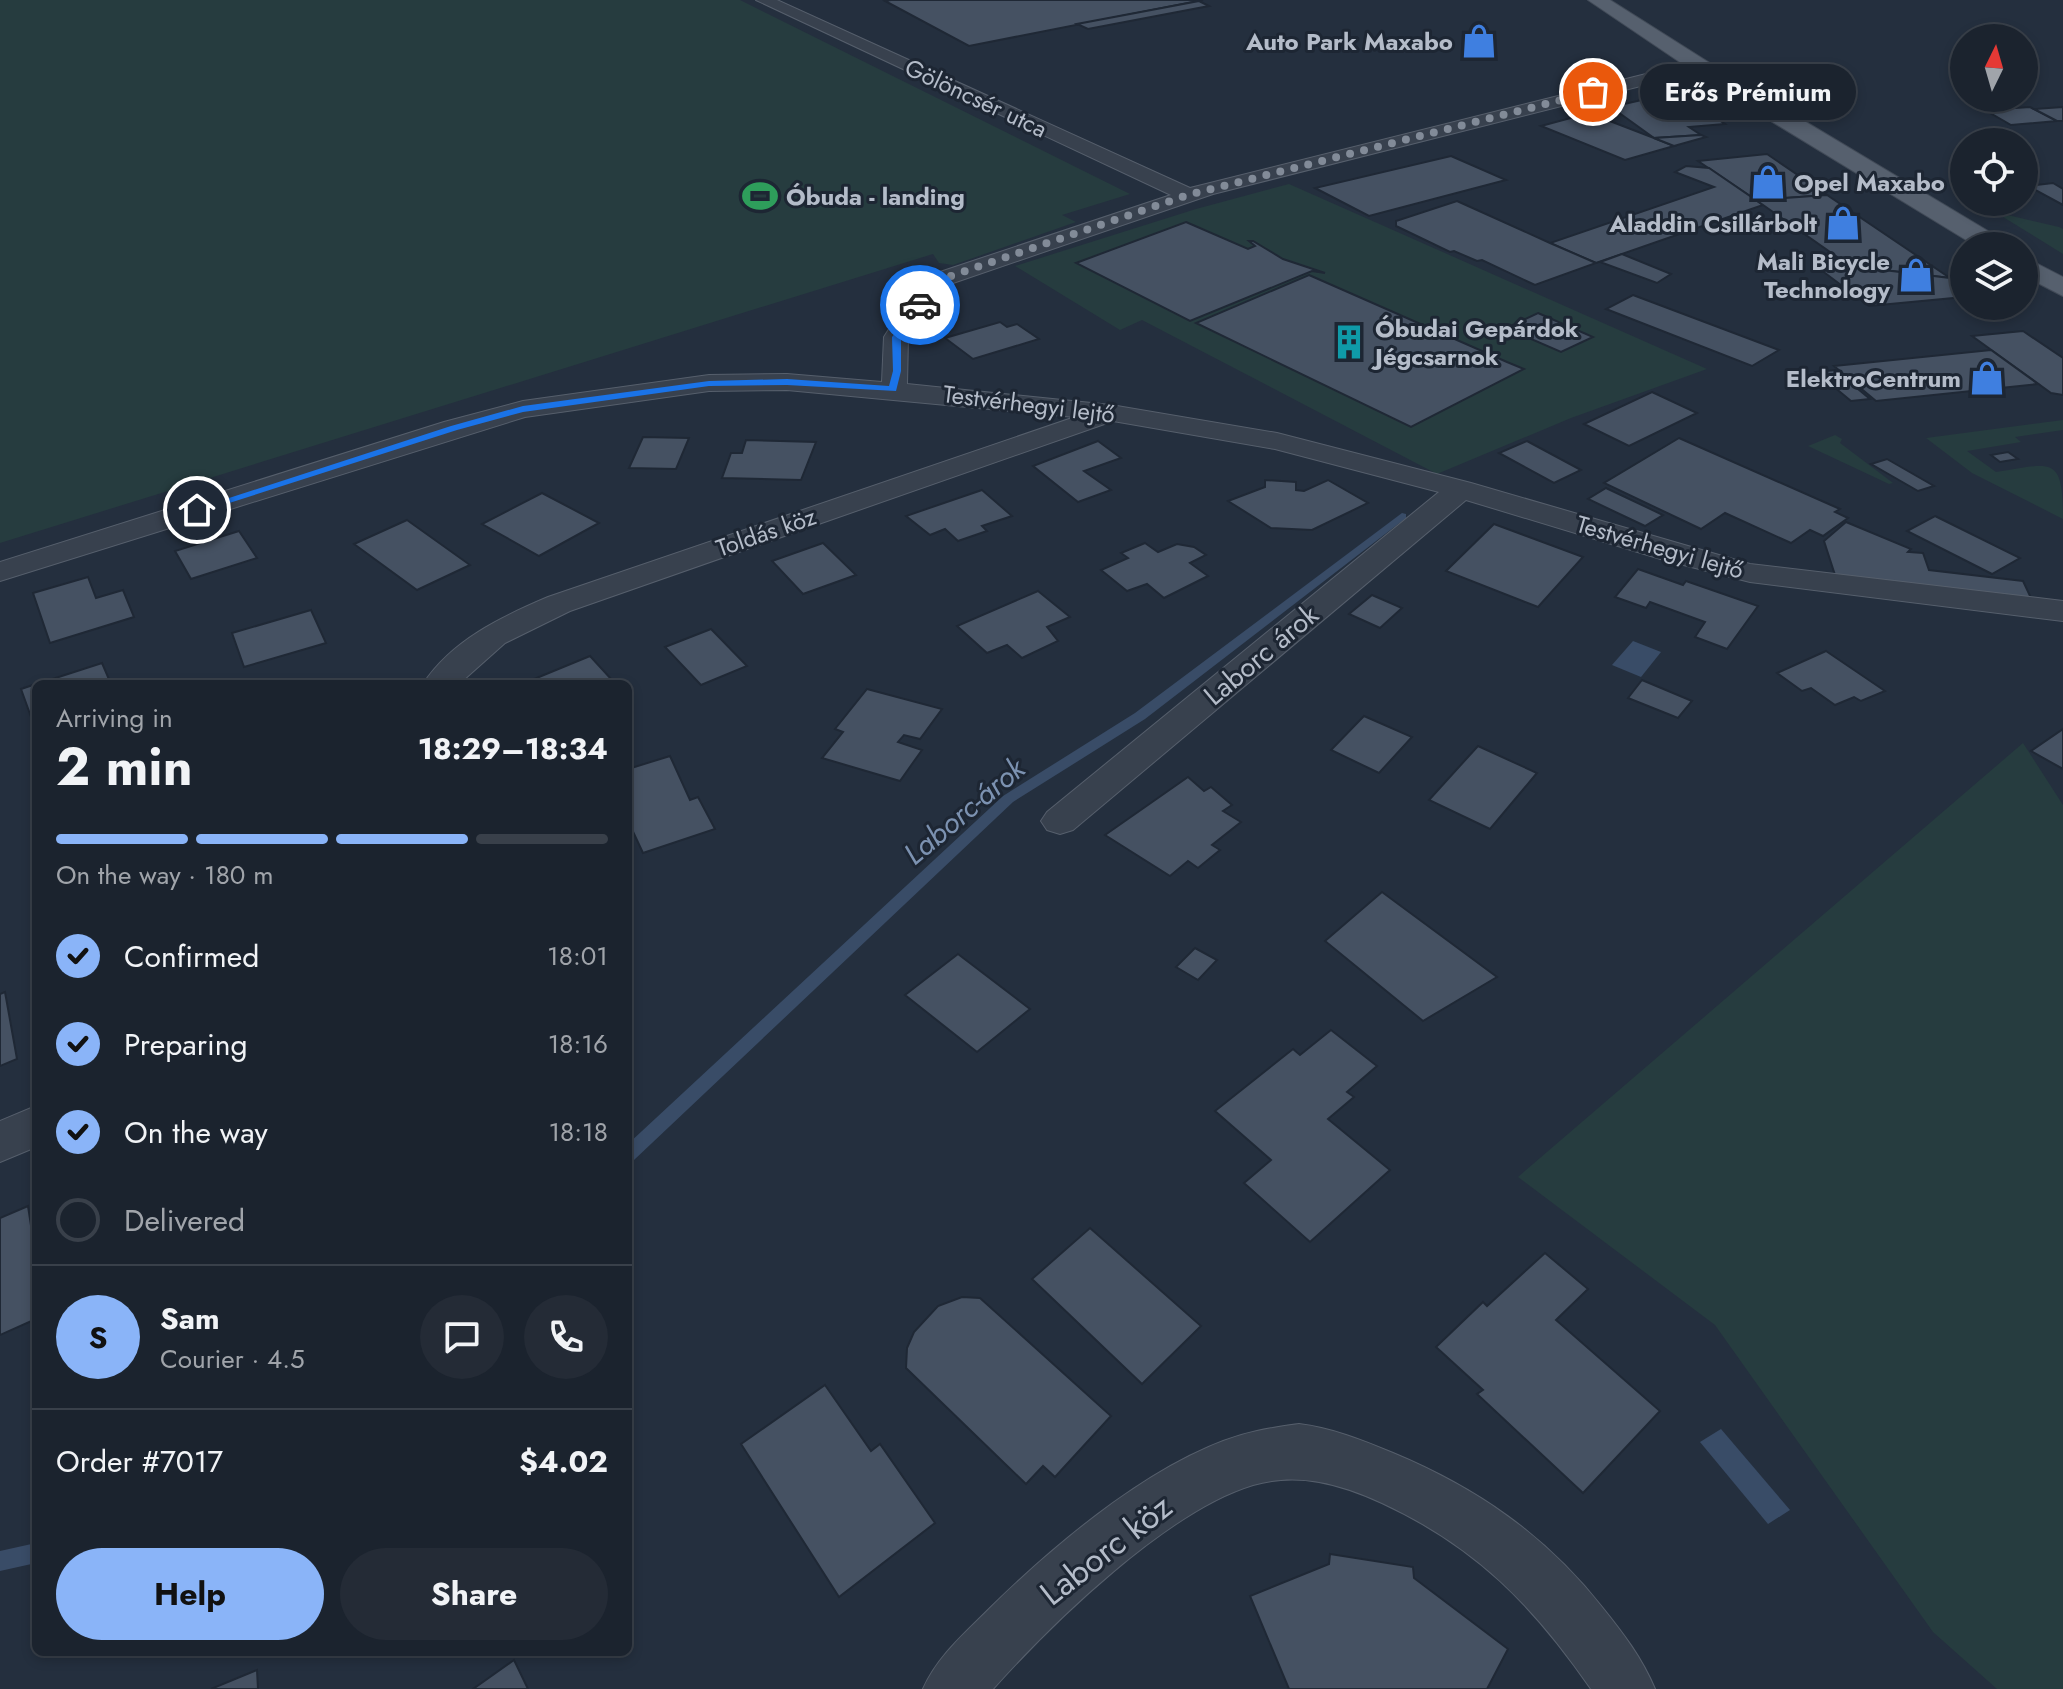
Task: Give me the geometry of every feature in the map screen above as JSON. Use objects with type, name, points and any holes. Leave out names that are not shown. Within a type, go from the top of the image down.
[{"type":"main road","points":[[1597,0],[1738,91],[1971,232]]},
{"type":"main road","points":[[2038,273],[2063,288]]},
{"type":"street","name":"Gölöncsér utca","points":[[764,0],[1188,195]]},
{"type":"street","points":[[893,389],[897,371],[896,337],[909,317],[945,278],[1188,195],[1698,66]]},
{"type":"street","points":[[1631,82],[1738,91]]},
{"type":"street","name":"Testvérhegyi lejtő","points":[[0,572],[523,409],[709,383],[787,382],[893,389],[1111,413],[1277,441],[1461,489],[1675,554],[1750,573],[2063,611]]},
{"type":"street","name":"Toldás köz","points":[[443,680],[482,641],[505,627],[559,604],[1111,413]]},
{"type":"street","name":"Laborc árok","points":[[1060,821],[1461,489]]},
{"type":"street","points":[[0,1143],[32,1127]]},
{"type":"street","name":"Laborc köz","points":[[953,1689],[1003,1633],[1127,1526],[1169,1498],[1241,1462],[1301,1451],[1403,1484],[1476,1522],[1529,1566],[1559,1597],[1625,1689]]},
{"type":"green space","points":[[0,0],[740,0],[1130,194],[1062,215],[1076,222],[953,265],[939,263],[933,254],[0,543]]},
{"type":"green space","points":[[1289,184],[1707,369],[1571,418],[1437,474],[1142,320],[1120,330],[1015,266],[1196,209]]},
{"type":"green space","points":[[2001,216],[2063,229],[2063,254],[2038,239],[2038,232],[2027,232]]},
{"type":"green space","points":[[2063,420],[2063,430],[2015,437],[2021,442],[1967,451],[1996,472],[2042,466],[2051,468],[2061,483],[2063,519],[1972,473],[1926,438]]},
{"type":"green space","points":[[1835,435],[1842,439],[1840,443],[1893,483],[1889,484],[1808,446]]},
{"type":"green space","points":[[2023,743],[2063,805],[2063,1689],[1997,1689],[1933,1632],[1715,1325],[1518,1177]]},
{"type":"water","points":[[1633,641],[1661,652],[1641,677],[1612,665]]},
{"type":"water","points":[[1721,1429],[1790,1510],[1768,1524],[1700,1442]]},
{"type":"building","points":[[1203,0],[969,46],[885,1]]},
{"type":"building","points":[[1199,1],[1209,6],[1088,29],[1077,24]]},
{"type":"building","points":[[1659,96],[1689,100],[1725,124],[1689,127],[1701,135],[1654,138],[1611,107]]},
{"type":"building","points":[[2063,107],[2063,121],[2057,121],[2038,109]]},
{"type":"building","points":[[2038,111],[2057,121],[2011,125],[1988,112]]},
{"type":"building","points":[[1589,113],[1674,146],[1625,160],[1541,126]]},
{"type":"building","points":[[1706,137],[1674,146],[1654,138]]},
{"type":"building","name":"Opel Maxabo","points":[[1767,154],[1827,195],[1756,200],[1698,161]]},
{"type":"building","points":[[1451,156],[1506,180],[1369,216],[1315,188]]},
{"type":"building","points":[[1686,166],[1709,168],[1763,205],[1596,263],[1550,243],[1714,187],[1675,172]]},
{"type":"building","points":[[2053,183],[2063,189],[2063,205],[2038,191],[2038,185]]},
{"type":"building","points":[[1827,195],[1950,278],[1850,266],[1756,200]]},
{"type":"building","points":[[1457,201],[1596,263],[1535,285],[1482,260],[1450,252],[1396,226],[1396,221]]},
{"type":"building","points":[[1186,222],[1248,249],[1255,246],[1249,241],[1253,241],[1283,259],[1325,273],[1312,271],[1190,321],[1076,263]]},
{"type":"building","points":[[1622,254],[1671,274],[1657,283],[1600,262]]},
{"type":"building","points":[[1850,266],[1950,278],[1950,298],[1869,306],[1821,270]]},
{"type":"building","name":"Óbudai Gepárdok Jégcsarnok","points":[[1309,275],[1524,369],[1411,427],[1196,323]]},
{"type":"building","points":[[1633,295],[1779,350],[1752,366],[1606,309]]},
{"type":"building","points":[[1538,313],[1593,337],[1561,352],[1506,328]]},
{"type":"building","points":[[1000,322],[1007,327],[1017,324],[1039,339],[973,359],[945,338]]},
{"type":"building","points":[[2023,331],[2063,358],[2063,395],[2051,393],[1972,336]]},
{"type":"building","points":[[1991,350],[2038,384],[1876,401],[1834,366]]},
{"type":"building","points":[[1835,370],[1870,399],[1851,401],[1816,372]]},
{"type":"building","points":[[1652,392],[1697,413],[1629,446],[1584,424]]},
{"type":"building","points":[[643,437],[689,438],[676,469],[629,468]]},
{"type":"building","points":[[1679,438],[1840,509],[1835,512],[1848,518],[1823,536],[1810,530],[1791,543],[1725,513],[1701,529],[1604,483]]},
{"type":"building","points":[[746,440],[816,442],[801,480],[722,478],[731,453],[742,453]]},
{"type":"building","points":[[1098,441],[1121,458],[1084,471],[1111,490],[1078,502],[1033,466]]},
{"type":"building","points":[[1527,441],[1581,470],[1554,483],[1499,453]]},
{"type":"building","points":[[2008,452],[2018,459],[2000,462],[1991,455]]},
{"type":"building","points":[[1887,459],[1934,486],[1918,491],[1871,464]]},
{"type":"building","points":[[1265,480],[1296,482],[1296,490],[1304,491],[1328,480],[1368,503],[1312,530],[1271,528],[1228,501],[1265,487]]},
{"type":"building","points":[[1606,488],[1663,515],[1645,526],[1588,499]]},
{"type":"building","points":[[982,490],[1012,516],[982,526],[987,531],[958,541],[945,529],[930,535],[906,516]]},
{"type":"building","points":[[542,493],[599,523],[539,556],[482,524]]},
{"type":"building","points":[[1935,516],[2020,558],[1992,574],[1907,531]]},
{"type":"building","points":[[407,520],[470,565],[417,590],[354,544]]},
{"type":"building","points":[[1846,522],[1911,549],[1908,552],[1923,553],[1929,570],[2023,581],[2031,598],[1835,575],[1824,541]]},
{"type":"building","points":[[1494,524],[1583,557],[1538,607],[1446,571]]},
{"type":"building","points":[[239,531],[257,558],[191,579],[175,551]]},
{"type":"building","points":[[823,543],[856,575],[803,594],[772,561]]},
{"type":"building","points":[[1145,543],[1158,552],[1177,544],[1194,547],[1206,555],[1190,563],[1208,576],[1164,598],[1147,584],[1127,591],[1101,570],[1128,558],[1121,553]]},
{"type":"building","points":[[1638,569],[1683,585],[1686,581],[1758,606],[1727,649],[1695,637],[1705,622],[1650,602],[1646,608],[1615,597]]},
{"type":"building","points":[[88,577],[96,598],[123,590],[134,617],[50,643],[33,593]]},
{"type":"building","points":[[1038,591],[1070,617],[1047,627],[1058,641],[1022,658],[1007,645],[987,653],[957,626]]},
{"type":"building","points":[[1372,595],[1402,608],[1380,628],[1349,614]]},
{"type":"building","points":[[311,610],[326,643],[244,667],[232,633]]},
{"type":"building","points":[[711,629],[747,666],[701,685],[665,647]]},
{"type":"building","points":[[1826,651],[1885,691],[1861,701],[1854,697],[1835,705],[1811,688],[1802,691],[1777,673]]},
{"type":"building","points":[[590,656],[612,680],[532,680]]},
{"type":"building","points":[[102,663],[109,680],[49,680]]},
{"type":"building","points":[[1642,680],[1692,701],[1678,718],[1628,698]]},
{"type":"building","points":[[32,685],[32,720],[21,689]]},
{"type":"building","points":[[867,689],[942,709],[920,739],[904,735],[898,742],[922,750],[900,781],[822,758],[843,732],[835,729]]},
{"type":"building","points":[[1364,716],[1412,737],[1379,773],[1331,750]]},
{"type":"building","points":[[2063,729],[2063,769],[2031,751]]},
{"type":"building","points":[[1478,746],[1537,773],[1490,829],[1429,800]]},
{"type":"building","points":[[670,756],[690,800],[698,797],[715,829],[643,853],[632,830],[632,768]]},
{"type":"building","points":[[1188,777],[1204,791],[1211,787],[1232,805],[1223,811],[1241,822],[1212,845],[1220,850],[1198,868],[1188,861],[1170,876],[1105,835]]},
{"type":"building","points":[[1382,892],[1497,977],[1423,1021],[1325,941]]},
{"type":"building","points":[[1195,948],[1217,960],[1198,980],[1176,967]]},
{"type":"building","points":[[958,954],[1030,1009],[977,1052],[905,995]]},
{"type":"building","points":[[5,992],[17,1059],[0,1066],[0,994]]},
{"type":"building","points":[[1331,1030],[1377,1066],[1347,1092],[1354,1097],[1328,1119],[1390,1170],[1310,1242],[1244,1183],[1271,1160],[1215,1111],[1293,1049],[1300,1055]]},
{"type":"building","points":[[28,1206],[32,1232],[32,1321],[0,1335],[0,1218]]},
{"type":"building","points":[[1090,1228],[1201,1326],[1142,1384],[1032,1279]]},
{"type":"building","points":[[1545,1253],[1588,1289],[1556,1320],[1660,1411],[1583,1493],[1477,1394],[1483,1390],[1436,1347],[1483,1302],[1487,1306]]},
{"type":"building","points":[[962,1297],[980,1298],[1111,1416],[1055,1477],[1043,1466],[1026,1484],[906,1368],[907,1348],[914,1332],[938,1306]]},
{"type":"building","points":[[825,1385],[871,1451],[880,1444],[935,1523],[839,1597],[741,1444]]},
{"type":"building","points":[[1330,1554],[1413,1567],[1414,1578],[1508,1649],[1487,1689],[1289,1689],[1250,1596],[1329,1564]]},
{"type":"building","points":[[514,1660],[528,1689],[473,1689]]},
{"type":"building","points":[[257,1670],[258,1689],[211,1689]]},
{"type":"waterway","name":"Laborc-árok","points":[[632,1151],[1008,799],[1140,716],[1402,516]]},
{"type":"waterway","name":"Laborc-árok","points":[[0,1561],[32,1554]]},
{"type":"way so far","points":[[920,305],[945,278],[1188,195],[1593,92]]},
{"type":"place","name":"Auto Park Maxabo","points":[[1479,41]]},
{"type":"place","name":"Erős Prémium","points":[[1593,92]]},
{"type":"place","name":"Opel Maxabo","points":[[1768,182]]},
{"type":"place","name":"Óbuda - landing","points":[[760,196]]},
{"type":"place","name":"Aladdin Csillárbolt","points":[[1843,223]]},
{"type":"place","name":"Mali Bicycle Technology","points":[[1916,275]]},
{"type":"place","name":"Óbudai Gepárdok Jégcsarnok","points":[[1349,342]]},
{"type":"place","name":"ElektroCentrum","points":[[1987,378]]},
{"type":"route","points":[[197,510],[523,409],[709,383],[787,382],[893,389],[897,371],[894,354],[896,337],[920,305]]}]
